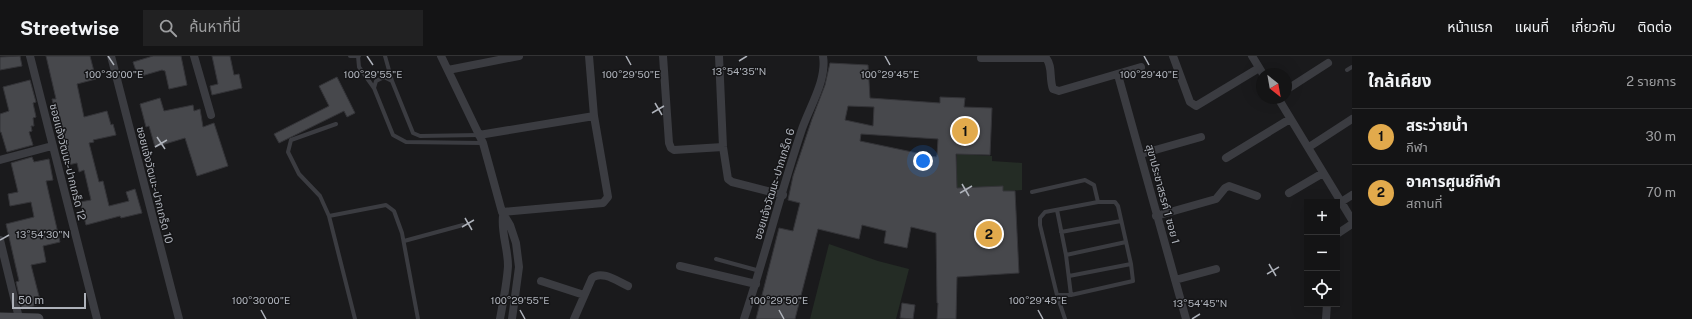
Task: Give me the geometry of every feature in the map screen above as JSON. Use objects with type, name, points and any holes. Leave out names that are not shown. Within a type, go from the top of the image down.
[{"type":"main road","points":[[0,318],[38,319]]},
{"type":"street","name":"ซอยแจ้งวัฒนะ-ปากเกร็ด 12","points":[[30,56],[97,319]]},
{"type":"street","name":"ซอยแจ้งวัฒนะ-ปากเกร็ด 10","points":[[111,56],[178,319]]},
{"type":"street","points":[[194,56],[211,114]]},
{"type":"street","points":[[441,56],[481,139],[503,214],[510,225],[518,255],[519,267],[512,319]]},
{"type":"street","points":[[448,70],[519,56]]},
{"type":"street","points":[[503,214],[603,203],[607,200],[608,197],[594,116],[589,56]]},
{"type":"street","points":[[663,56],[669,143],[671,148],[674,150],[723,147]]},
{"type":"street","points":[[719,56],[723,147],[728,179],[732,182],[783,195]]},
{"type":"street","name":"ซอยแจ้งวัฒนะ-ปากเกร็ด 6","points":[[744,319],[760,271],[802,128],[823,75],[823,56]]},
{"type":"street","points":[[1173,56],[1190,102],[1196,106],[1256,74]]},
{"type":"street","points":[[1252,56],[1259,68]]},
{"type":"street","points":[[981,58],[1046,58],[1049,62],[1053,89],[1059,91],[1118,75],[1141,67]]},
{"type":"street","points":[[1292,86],[1328,63]]},
{"type":"street","name":"สุขาประชาสรรค์ 1 ซอย 1","points":[[1118,75],[1141,154],[1156,216],[1186,319]]},
{"type":"street","points":[[1282,104],[1352,220]]},
{"type":"street","points":[[481,139],[594,116]]},
{"type":"street","points":[[1226,158],[1290,118]]},
{"type":"street","points":[[1309,147],[1352,119]]},
{"type":"street","points":[[1141,154],[1201,137]]},
{"type":"street","points":[[0,160],[52,146]]},
{"type":"street","points":[[1289,193],[1323,173]]},
{"type":"street","points":[[1156,216],[1216,199],[1225,188],[1229,186],[1258,196]]},
{"type":"street","points":[[1341,202],[1352,195]]},
{"type":"street","points":[[500,319],[508,266],[502,228],[503,214]]},
{"type":"street","points":[[1340,232],[1352,224]]},
{"type":"street","points":[[0,240],[19,318]]},
{"type":"street","points":[[680,266],[756,284]]},
{"type":"street","points":[[1174,280],[1216,269]]},
{"type":"street","points":[[574,319],[592,278],[598,274],[628,286]]},
{"type":"street","points":[[541,281],[584,295]]},
{"type":"street","points":[[1326,319],[1328,307]]},
{"type":"lane","points":[[350,56],[359,56],[359,67],[374,88],[393,135],[406,142],[481,139]]},
{"type":"lane","points":[[385,56],[392,81],[414,133],[420,136],[481,139]]},
{"type":"lane","points":[[1347,70],[1352,67]]},
{"type":"lane","points":[[374,88],[376,81],[384,77],[392,81]]},
{"type":"lane","points":[[336,124],[291,140],[288,152],[299,174],[320,196],[329,216],[355,319]]},
{"type":"lane","points":[[1032,192],[1085,180],[1094,185],[1098,202]]},
{"type":"lane","points":[[1057,295],[1071,295],[1133,281],[1131,264],[1118,206],[1115,202],[1098,202],[1045,212],[1040,218],[1040,225],[1057,295],[1065,319]]},
{"type":"lane","points":[[329,216],[386,205],[394,211],[404,241],[418,319]]},
{"type":"lane","points":[[1057,210],[1066,254],[1071,295]]},
{"type":"lane","points":[[1061,232],[1121,221]]},
{"type":"lane","points":[[404,241],[463,225]]},
{"type":"lane","points":[[1066,254],[1126,242]]},
{"type":"lane","points":[[716,259],[760,271]]},
{"type":"lane","points":[[1069,276],[1131,264]]},
{"type":"shaded area","points":[[957,154],[992,156],[992,161],[1022,163],[1022,190],[957,195]]},
{"type":"shaded area","points":[[829,244],[878,261],[909,269],[896,319],[810,319]]},
{"type":"building","points":[[20,56],[22,66],[0,70],[0,57]]},
{"type":"building","points":[[46,56],[90,56],[96,79],[77,84],[84,117],[107,111],[116,135],[93,140],[94,142],[89,143],[99,182],[103,181],[109,206],[129,201],[126,192],[135,189],[142,213],[121,218],[120,216],[86,225],[80,202],[91,200],[84,170],[79,172],[77,163],[68,165],[65,154],[68,153],[52,99],[56,99]]},
{"type":"building","points":[[153,56],[181,56],[187,85],[169,89],[165,71],[162,70],[138,77],[133,62]]},
{"type":"building","points":[[212,56],[230,56],[234,75],[239,74],[242,88],[212,95],[210,86],[218,84]]},
{"type":"building","points":[[830,63],[868,65],[870,98],[940,103],[940,97],[965,98],[964,107],[992,108],[990,155],[956,154],[957,188],[1003,186],[1003,191],[1015,191],[1019,273],[957,277],[956,319],[937,319],[936,233],[911,227],[907,248],[884,243],[886,231],[862,225],[859,239],[818,229],[795,319],[756,319],[779,228],[793,231],[800,203],[788,200],[793,176],[825,85]],"holes":[[[848,106],[874,107],[873,126],[845,120]],[[861,134],[938,139],[937,155],[936,157],[860,141]]]},
{"type":"building","points":[[337,77],[355,113],[347,117],[344,111],[279,143],[274,134],[329,106],[319,86]]},
{"type":"building","points":[[30,80],[36,102],[33,103],[36,117],[33,118],[34,126],[31,126],[32,131],[29,132],[33,145],[7,152],[0,132],[0,114],[9,111],[3,87]]},
{"type":"building","points":[[160,98],[164,111],[193,105],[194,111],[200,109],[203,127],[214,123],[228,166],[197,176],[185,138],[155,147],[149,126],[146,127],[140,104]]},
{"type":"building","points":[[32,157],[34,162],[49,159],[53,180],[46,181],[60,242],[43,246],[46,262],[31,265],[41,304],[22,309],[16,282],[19,281],[6,224],[34,217],[31,202],[10,206],[8,194],[18,192],[11,163]]},
{"type":"building","points":[[902,303],[915,305],[913,319],[900,318]]},
{"type":"place","name":"สระว่ายน้ำ","points":[[965,131]]},
{"type":"place","name":"อาคารศูนย์กีฬา","points":[[989,234]]}]
